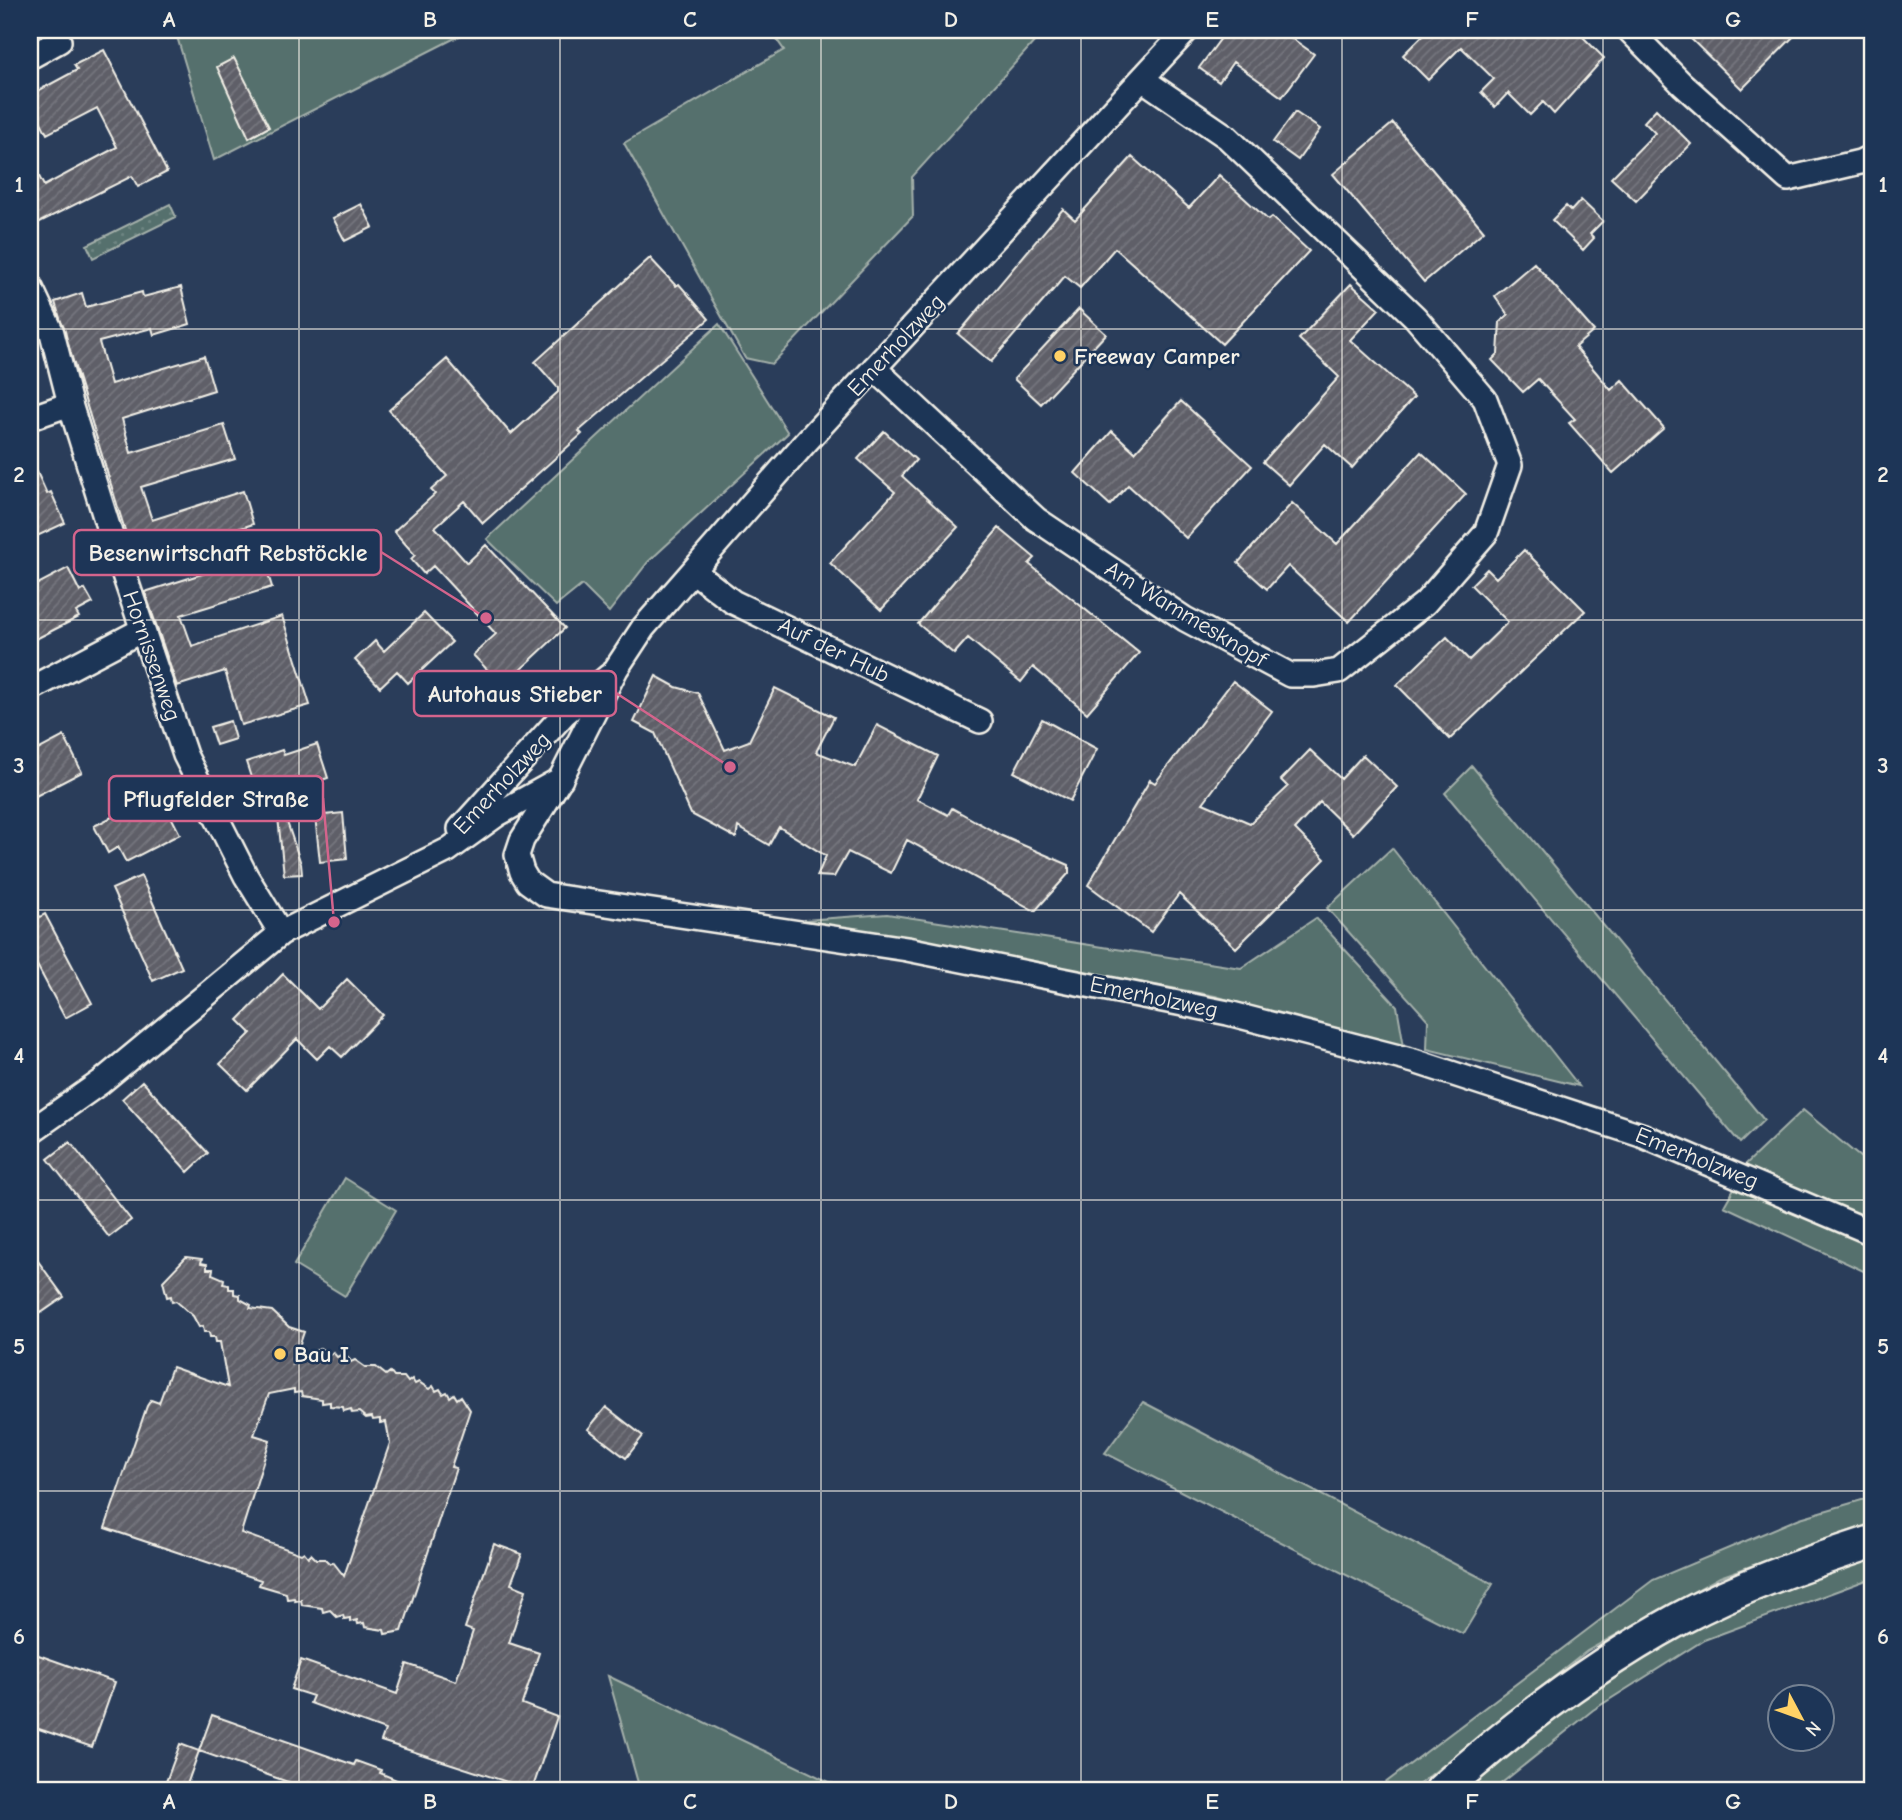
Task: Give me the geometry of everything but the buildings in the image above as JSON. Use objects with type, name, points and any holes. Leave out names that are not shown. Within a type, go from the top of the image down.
[{"type":"main road","points":[[1442,1790],[1574,1685],[1681,1618],[1799,1566],[1872,1542]]},
{"type":"street","name":"Emerholzweg","points":[[1187,30],[874,368],[643,628],[616,669],[561,778],[522,840],[517,855],[528,882],[546,895],[907,949],[1228,1013],[1414,1061],[1616,1126],[1731,1171],[1872,1233]]},
{"type":"street","points":[[1629,30],[1682,84],[1788,179],[1860,162],[1872,156]]},
{"type":"street","points":[[30,57],[60,41]]},
{"type":"street","name":"Am Wammesknopf","points":[[874,368],[1036,519],[1185,619],[1290,675],[1314,676],[1339,671],[1425,603],[1486,533],[1510,465],[1485,400],[1415,317],[1227,137],[1142,79]]},
{"type":"street","name":"Hornissenweg","points":[[30,286],[52,333],[70,404],[185,755],[246,876],[281,933]]},
{"type":"street","points":[[30,418],[70,404]]},
{"type":"street","name":"Auf der Hub","points":[[692,571],[733,602],[980,721]]},
{"type":"street","points":[[30,689],[142,630]]},
{"type":"street","name":"Emerholzweg","points":[[417,867],[451,838],[564,714],[616,669]]},
{"type":"street","name":"Emerholzweg","points":[[30,1132],[101,1082],[281,933],[417,867],[561,778]]},
{"type":"green space","points":[[175,30],[471,30],[214,160]]},
{"type":"green space","points":[[770,30],[1045,30],[912,177],[913,216],[772,364],[745,358],[624,143],[784,50]]},
{"type":"green space","points":[[170,204],[176,217],[93,258],[87,245]]},
{"type":"green space","points":[[719,324],[788,433],[648,562],[609,612],[582,585],[556,606],[487,539]]},
{"type":"green space","points":[[1472,766],[1764,1120],[1740,1143],[1445,793]]},
{"type":"green space","points":[[1392,848],[1579,1086],[1427,1049],[1428,1020],[1327,908]]},
{"type":"green space","points":[[887,914],[1241,968],[1316,918],[1397,1006],[1405,1052],[1215,996],[804,920]]},
{"type":"green space","points":[[1803,1110],[1872,1167],[1872,1223],[1745,1165]]},
{"type":"green space","points":[[345,1178],[396,1210],[345,1296],[294,1265]]},
{"type":"green space","points":[[1737,1183],[1872,1245],[1872,1275],[1724,1206]]},
{"type":"green space","points":[[1143,1402],[1493,1584],[1463,1634],[1105,1453]]},
{"type":"green space","points":[[1872,1497],[1872,1523],[1720,1577],[1587,1651],[1412,1790],[1376,1790],[1653,1580],[1800,1518]]},
{"type":"green space","points":[[1872,1542],[1872,1578],[1704,1640],[1593,1710],[1493,1790],[1442,1790],[1574,1686]]},
{"type":"green space","points":[[608,1676],[846,1790],[640,1790]]},
{"type":"place","name":"Freeway Camper","points":[[1060,356]]},
{"type":"place","name":"Besenwirtschaft Rebstöckle","points":[[486,618]]},
{"type":"place","name":"Autohaus Stieber","points":[[730,767]]},
{"type":"place","name":"Pflugfelder Straße","points":[[334,922]]},
{"type":"place","name":"Bau I","points":[[280,1354]]}]
